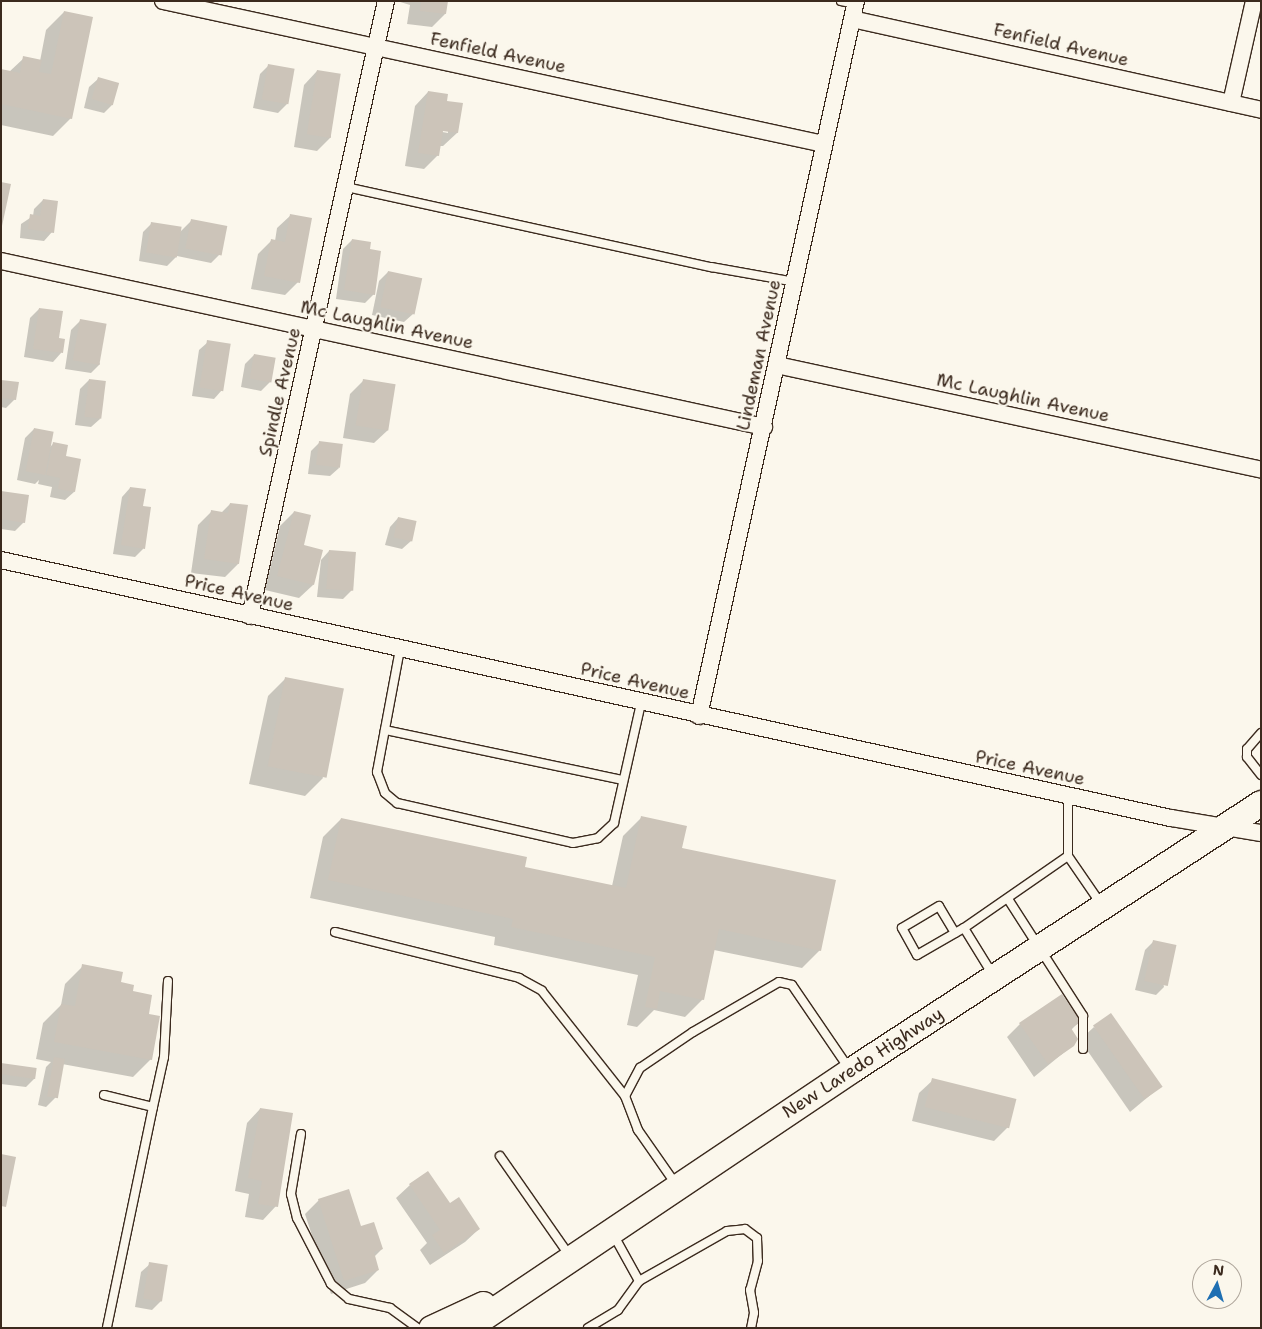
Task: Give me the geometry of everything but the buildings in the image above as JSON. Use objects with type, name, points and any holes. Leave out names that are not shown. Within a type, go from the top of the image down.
[{"type":"main road","name":"New Laredo Highway","points":[[467,1328],[488,1319],[540,1278],[610,1230],[851,1070],[1261,803]]},
{"type":"main road","points":[[431,1328],[540,1278]]},
{"type":"street","name":"Fenfield Avenue","points":[[163,1],[824,144]]},
{"type":"street","name":"Spindle Avenue","points":[[250,616],[386,1]]},
{"type":"street","points":[[1231,103],[1254,1]]},
{"type":"street","name":"Fenfield Avenue","points":[[851,6],[1261,110]]},
{"type":"street","name":"Lindeman Avenue","points":[[698,716],[764,427],[851,6]]},
{"type":"street","name":"Mc Laughlin Avenue","points":[[1,261],[764,427]]},
{"type":"street","name":"Mc Laughlin Avenue","points":[[777,365],[1261,470]]},
{"type":"street","name":"Price Avenue","points":[[1,560],[698,716],[1068,796],[1261,833]]},
{"type":"lane","points":[[346,187],[711,268],[795,282]]},
{"type":"lane","points":[[400,649],[377,772],[385,793],[397,803],[573,843],[598,838],[614,823],[641,703]]},
{"type":"lane","points":[[385,730],[623,780]]},
{"type":"lane","points":[[1261,733],[1251,741],[1248,757],[1261,775]]},
{"type":"lane","points":[[1068,796],[1068,856],[1103,906]]},
{"type":"lane","points":[[955,933],[939,906],[902,928],[917,954],[955,933],[964,928],[1008,900],[1068,856]]},
{"type":"lane","points":[[1008,900],[1083,1016],[1083,1049]]},
{"type":"lane","points":[[964,928],[994,978]]},
{"type":"lane","points":[[335,932],[519,978],[542,991],[625,1096],[638,1130],[677,1186]]},
{"type":"lane","points":[[107,1328],[164,1057],[168,981]]},
{"type":"lane","points":[[625,1096],[640,1068],[693,1032],[779,982],[792,986],[851,1070]]},
{"type":"lane","points":[[104,1095],[153,1107]]},
{"type":"lane","points":[[301,1134],[291,1194],[296,1218],[331,1284],[349,1299],[390,1308],[418,1328]]},
{"type":"lane","points":[[500,1156],[571,1257]]},
{"type":"lane","points":[[610,1230],[639,1281]]},
{"type":"lane","points":[[588,1328],[618,1310],[639,1281],[727,1231],[745,1230],[756,1238],[758,1261],[750,1290],[754,1313],[751,1328]]}]
